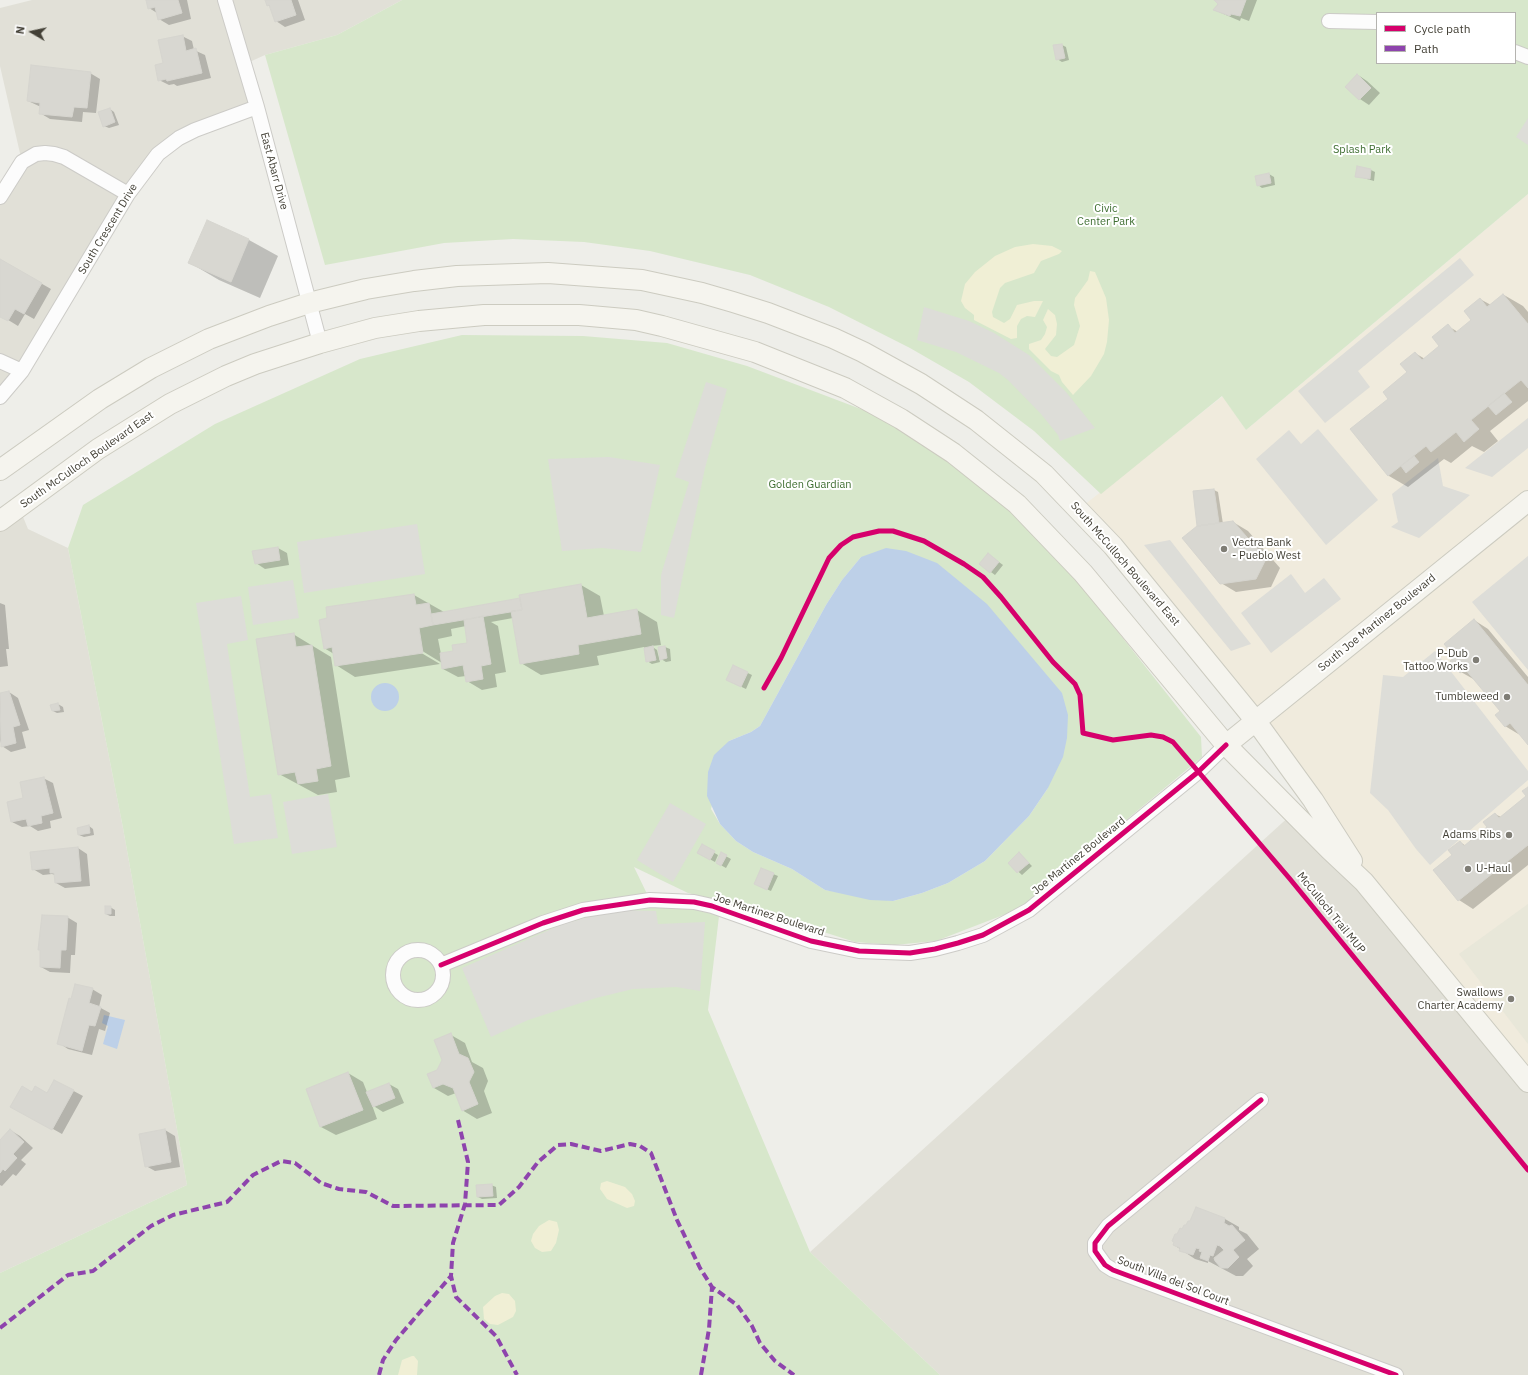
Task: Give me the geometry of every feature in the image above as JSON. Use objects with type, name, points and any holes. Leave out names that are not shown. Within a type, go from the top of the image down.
[{"type":"main road","name":"South McCulloch Boulevard East","points":[[0,470],[75,416],[151,368],[209,339],[309,303],[391,284],[450,277],[513,273],[582,274],[642,280],[702,293],[768,313],[833,338],[870,356],[938,395],[1000,438],[1044,474],[1113,546],[1255,720],[1314,800],[1364,882]]},
{"type":"main road","name":"South McCulloch Boulevard East","points":[[0,521],[98,449],[170,404],[226,376],[320,343],[374,328],[432,319],[514,314],[579,315],[636,320],[691,332],[755,352],[845,388],[927,436],[976,470],[1017,504],[1083,573],[1226,745],[1330,850],[1364,882],[1528,1082]]},
{"type":"main road","name":"South Joe Martinez Boulevard","points":[[1226,745],[1255,720],[1528,501]]},
{"type":"street","name":"East Abarr Drive","points":[[225,0],[257,107],[320,343]]},
{"type":"street","points":[[1329,21],[1376,22]]},
{"type":"street","points":[[1516,52],[1528,57]]},
{"type":"street","name":"South Crescent Drive","points":[[0,397],[22,371],[128,194],[144,170],[168,146],[195,130],[257,107]]},
{"type":"street","points":[[0,197],[22,162],[36,154],[46,153],[64,157],[128,194]]},
{"type":"street","points":[[0,361],[22,371]]},
{"type":"street","name":"Joe Martinez Boulevard","points":[[441,965],[543,923],[583,910],[650,900],[694,902],[712,906],[811,941],[859,951],[910,952],[935,949],[958,943],[983,934],[1029,910],[1198,772],[1226,745]]},
{"type":"street","name":"South Villa del Sol Court","points":[[1261,1100],[1108,1226],[1095,1243],[1096,1251],[1105,1265],[1113,1270],[1396,1375]]},
{"type":"shaded area","points":[[32,0],[402,0],[337,35],[265,55],[245,64],[257,107],[168,146],[0,397],[0,197],[22,162],[0,66],[0,8]]},
{"type":"shaded area","points":[[1528,118],[1528,145],[1516,137]]},
{"type":"shaded area","points":[[1528,194],[1528,1082],[1369,888],[1313,800],[1079,509],[1223,396],[1246,430]]},
{"type":"shaded area","points":[[1460,258],[1474,275],[1358,371],[1370,387],[1325,423],[1298,391]]},
{"type":"shaded area","points":[[924,307],[969,321],[994,333],[1029,355],[1066,392],[1095,428],[1060,441],[1058,435],[1041,414],[1008,380],[999,373],[956,352],[917,340]]},
{"type":"shaded area","points":[[706,382],[727,389],[705,468],[674,618],[661,615],[661,575],[689,482],[675,477]]},
{"type":"shaded area","points":[[1528,418],[1528,448],[1492,477],[1465,468]]},
{"type":"shaded area","points":[[1318,429],[1378,500],[1326,545],[1256,459],[1289,430],[1301,444]]},
{"type":"shaded area","points":[[609,457],[660,465],[641,552],[602,548],[562,551],[548,459]]},
{"type":"shaded area","points":[[1438,458],[1443,486],[1470,495],[1419,538],[1391,527],[1398,522],[1392,494]]},
{"type":"shaded area","points":[[19,507],[28,529],[68,548],[123,828],[187,1185],[0,1273],[0,521]]},
{"type":"shaded area","points":[[417,524],[425,574],[304,593],[297,542]]},
{"type":"shaded area","points":[[1170,540],[1251,644],[1231,651],[1144,545]]},
{"type":"shaded area","points":[[1528,556],[1528,670],[1472,602]]},
{"type":"shaded area","points":[[1291,574],[1305,593],[1324,578],[1341,599],[1271,653],[1241,613]]},
{"type":"shaded area","points":[[293,580],[299,618],[253,625],[248,587]]},
{"type":"shaded area","points":[[241,596],[248,640],[227,644],[250,797],[271,794],[278,838],[234,844],[196,603]]},
{"type":"shaded area","points":[[1435,651],[1528,771],[1528,780],[1430,865],[1416,849],[1388,810],[1370,793],[1383,675],[1403,677]]},
{"type":"shaded area","points":[[328,794],[337,847],[292,854],[283,802]]},
{"type":"shaded area","points":[[670,803],[706,824],[673,882],[637,860]]},
{"type":"shaded area","points":[[1293,813],[1528,1082],[1528,1375],[940,1375],[810,1252]]},
{"type":"shaded area","name":"Swallows Charter Academy","points":[[1528,904],[1528,1044],[1459,954]]},
{"type":"shaded area","points":[[616,910],[656,911],[658,924],[705,922],[700,991],[676,987],[633,989],[596,998],[528,1020],[491,1037],[462,968],[563,924]]},
{"type":"green space","name":"Civic Center Park","points":[[402,0],[1528,0],[1528,194],[1246,430],[1222,396],[1101,494],[1034,431],[969,382],[910,348],[829,307],[750,275],[650,251],[584,242],[513,239],[444,243],[325,265],[265,55],[337,35]]},
{"type":"green space","name":"Golden Guardian","points":[[462,335],[583,336],[667,343],[747,366],[882,417],[980,481],[1058,556],[1201,737],[1202,757],[1019,909],[936,941],[894,945],[855,942],[742,906],[688,893],[634,867],[650,900],[694,902],[719,916],[708,1010],[810,1252],[940,1375],[0,1375],[0,1273],[187,1185],[123,828],[68,548],[83,505],[215,424],[360,359]],"holes":[[[861,557],[1048,788],[1029,816],[985,861],[948,883],[922,893],[893,901],[825,890],[792,869],[753,852],[736,841],[720,824],[711,809],[729,741],[751,732],[760,726],[826,605],[842,580]]]},
{"type":"sand","points":[[1033,244],[1052,246],[1062,251],[1059,254],[1041,261],[1034,273],[1005,283],[1000,288],[992,312],[993,317],[1004,323],[1010,319],[1017,305],[1034,301],[1043,301],[1035,317],[1027,316],[1021,319],[1017,326],[1017,338],[1011,339],[974,320],[974,315],[965,308],[961,301],[965,284],[975,272],[995,256],[1015,247]]},
{"type":"sand","points":[[1090,271],[1095,272],[1106,298],[1109,320],[1107,342],[1104,354],[1091,376],[1073,395],[1062,382],[1059,375],[1051,371],[1029,349],[1029,344],[1041,340],[1045,334],[1047,327],[1043,320],[1048,309],[1055,315],[1057,324],[1056,335],[1045,349],[1051,356],[1057,357],[1074,345],[1080,326],[1074,305],[1075,298],[1088,280]]},
{"type":"sand","points":[[607,1181],[625,1187],[632,1194],[635,1201],[634,1206],[627,1208],[607,1199],[600,1189],[601,1183]]},
{"type":"sand","points":[[549,1220],[557,1222],[559,1230],[556,1243],[551,1251],[542,1252],[535,1248],[531,1241],[533,1234],[539,1226]]},
{"type":"sand","points":[[502,1293],[509,1294],[515,1301],[516,1311],[513,1317],[498,1325],[490,1324],[484,1319],[483,1307],[495,1296]]},
{"type":"sand","points":[[414,1356],[418,1361],[417,1375],[398,1375],[402,1360]]},
{"type":"water","points":[[886,548],[906,551],[937,563],[987,604],[1062,693],[1068,715],[1067,738],[1063,757],[1048,788],[1029,816],[985,861],[948,883],[922,893],[893,901],[870,900],[825,890],[792,869],[753,852],[736,841],[720,824],[707,796],[708,772],[714,755],[729,741],[751,732],[760,726],[826,605],[842,580],[861,557]]},
{"type":"water","points":[[385,683],[395,687],[399,697],[395,707],[385,711],[375,707],[371,697],[375,687]]},
{"type":"water","points":[[104,1015],[125,1020],[117,1049],[103,1044],[108,1026],[102,1023]]},
{"type":"building","points":[[146,0],[178,0],[182,13],[158,20],[155,7],[148,9]]},
{"type":"building","points":[[265,0],[291,0],[296,15],[275,22],[269,5],[267,6]]},
{"type":"building","points":[[1214,0],[1246,0],[1240,16],[1231,14],[1230,16],[1213,10],[1218,4]]},
{"type":"building","points":[[183,35],[186,51],[196,48],[202,73],[167,81],[166,79],[158,81],[155,65],[163,63],[158,40]]},
{"type":"building","points":[[1062,44],[1065,58],[1056,60],[1053,45]]},
{"type":"building","points":[[31,65],[91,72],[87,108],[74,107],[72,117],[39,114],[40,103],[27,101]]},
{"type":"building","points":[[1357,74],[1371,88],[1359,100],[1345,87]]},
{"type":"building","points":[[110,108],[115,122],[103,127],[98,112]]},
{"type":"building","points":[[1357,166],[1371,169],[1370,179],[1355,177]]},
{"type":"building","points":[[1269,173],[1271,183],[1257,186],[1255,176]]},
{"type":"building","points":[[207,220],[249,239],[231,282],[188,263]]},
{"type":"building","points":[[0,259],[42,283],[24,314],[15,309],[8,321],[0,317]]},
{"type":"building","points":[[1503,294],[1528,324],[1528,388],[1521,380],[1471,420],[1479,429],[1464,442],[1456,432],[1431,452],[1426,446],[1388,476],[1350,429],[1388,399],[1383,392],[1407,372],[1400,364],[1415,352],[1422,360],[1439,346],[1432,337],[1448,324],[1455,333],[1471,320],[1464,311],[1480,298],[1487,307]]},
{"type":"building","points":[[1504,393],[1512,402],[1496,415],[1488,406]]},
{"type":"building","points":[[1414,456],[1419,462],[1406,473],[1401,466]]},
{"type":"building","points":[[1214,489],[1219,523],[1197,526],[1193,491]]},
{"type":"building","name":"Vectra Bank - Pueblo West","points":[[1233,521],[1266,559],[1256,579],[1220,584],[1182,538],[1197,526]]},
{"type":"building","points":[[278,547],[280,560],[255,564],[252,551]]},
{"type":"building","points":[[988,553],[999,562],[990,573],[979,564]]},
{"type":"building","points":[[581,584],[587,618],[637,609],[641,634],[578,645],[579,654],[520,664],[511,611],[522,610],[519,595]]},
{"type":"building","points":[[414,594],[416,605],[429,603],[433,625],[419,628],[423,653],[335,666],[332,647],[324,649],[319,620],[327,618],[326,607]]},
{"type":"building","points":[[520,598],[522,610],[433,625],[431,614]]},
{"type":"building","points":[[483,616],[491,664],[481,666],[483,679],[466,682],[463,665],[442,669],[440,653],[453,651],[452,645],[467,643],[464,620]]},
{"type":"building","points":[[1474,619],[1528,685],[1528,745],[1510,723],[1505,727],[1495,715],[1500,711],[1465,669],[1460,673],[1450,661],[1455,657],[1444,644]]},
{"type":"building","points":[[294,633],[296,647],[312,645],[331,766],[316,769],[318,781],[298,784],[295,772],[278,775],[256,639]]},
{"type":"building","points":[[653,646],[656,660],[646,662],[644,648]]},
{"type":"building","points":[[665,646],[667,658],[660,660],[658,647]]},
{"type":"building","points":[[733,665],[748,672],[741,687],[726,680]]},
{"type":"building","points":[[9,691],[20,725],[13,727],[16,743],[1,747],[0,693]]},
{"type":"building","points":[[58,703],[60,710],[52,711],[50,705]]},
{"type":"building","points":[[44,777],[53,813],[41,816],[42,823],[28,826],[26,819],[11,822],[7,802],[23,798],[20,782]]},
{"type":"building","points":[[1528,787],[1528,845],[1458,901],[1433,870],[1452,855],[1448,850],[1460,841],[1464,846],[1487,827],[1483,822],[1495,813],[1499,818],[1526,796],[1522,791]]},
{"type":"building","points":[[89,825],[90,833],[78,835],[77,828]]},
{"type":"building","points":[[702,844],[715,851],[710,860],[697,853]]},
{"type":"building","points":[[78,847],[81,881],[55,883],[54,873],[50,873],[50,868],[32,870],[30,852]]},
{"type":"building","points":[[721,852],[727,855],[721,866],[716,863]]},
{"type":"building","points":[[1019,852],[1029,863],[1017,873],[1008,863]]},
{"type":"building","points":[[761,868],[774,873],[767,890],[754,884]]},
{"type":"building","points":[[105,906],[111,906],[111,914],[105,914]]},
{"type":"building","points":[[42,915],[68,916],[66,950],[61,950],[60,968],[40,967],[40,950],[38,950]]},
{"type":"building","points":[[75,984],[93,988],[89,1003],[101,1007],[95,1026],[89,1025],[82,1051],[57,1044],[69,998],[71,999]]},
{"type":"building","points":[[451,1033],[459,1054],[468,1058],[474,1072],[469,1082],[478,1104],[462,1111],[453,1088],[443,1084],[433,1088],[427,1074],[437,1070],[442,1060],[434,1040]]},
{"type":"building","points":[[348,1072],[363,1110],[320,1127],[306,1089]]},
{"type":"building","points":[[54,1080],[74,1090],[52,1130],[10,1107],[22,1086],[32,1092],[35,1086],[47,1093]]},
{"type":"building","points":[[389,1083],[395,1098],[373,1107],[366,1092]]},
{"type":"building","points":[[10,1129],[24,1142],[13,1154],[17,1158],[5,1171],[3,1169],[0,1173],[0,1140]]},
{"type":"building","points":[[165,1129],[171,1162],[145,1167],[139,1134]]},
{"type":"building","points":[[492,1184],[493,1196],[477,1197],[476,1185]]},
{"type":"building","points":[[1196,1207],[1225,1218],[1224,1223],[1229,1226],[1232,1225],[1245,1240],[1233,1250],[1239,1257],[1228,1268],[1221,1268],[1215,1261],[1214,1258],[1224,1250],[1220,1246],[1217,1245],[1213,1256],[1210,1255],[1208,1261],[1200,1258],[1202,1252],[1199,1251],[1200,1249],[1196,1248],[1193,1255],[1179,1251],[1180,1248],[1173,1245],[1174,1242],[1172,1241],[1175,1234],[1177,1234],[1180,1228],[1182,1229],[1184,1225],[1186,1225],[1188,1221],[1190,1221]]},
{"type":"marked path","points":[[458,1120],[468,1162],[465,1204],[453,1243],[451,1276],[456,1297],[496,1336],[517,1375]]},
{"type":"marked path","points":[[0,1328],[68,1275],[93,1271],[151,1226],[173,1215],[227,1202],[253,1175],[281,1161],[295,1163],[321,1183],[339,1189],[366,1192],[393,1206],[499,1205],[519,1187],[538,1162],[558,1145],[571,1144],[601,1151],[630,1144],[640,1146],[651,1153],[677,1220],[700,1268],[712,1287],[737,1305],[752,1326],[760,1343],[775,1361],[794,1375]]},
{"type":"marked path","points":[[379,1375],[383,1360],[396,1340],[451,1276]]},
{"type":"marked path","points":[[701,1375],[709,1329],[712,1287]]},
{"type":"cycle path","name":"McCulloch Trail MUP","points":[[764,688],[781,658],[829,558],[841,545],[853,537],[879,531],[893,531],[924,541],[964,564],[983,577],[1053,662],[1075,684],[1080,695],[1083,733],[1113,740],[1151,735],[1163,737],[1173,742],[1290,879],[1528,1170]]},
{"type":"cycle path","points":[[441,965],[543,923],[583,910],[650,900],[694,902],[712,906],[811,941],[859,951],[910,953],[958,943],[983,935],[1029,910],[1198,772],[1226,745]]},
{"type":"cycle path","points":[[1261,1100],[1108,1226],[1095,1243],[1095,1251],[1105,1265],[1113,1270],[1396,1375]]},
{"type":"place","name":"Vectra Bank - Pueblo West","points":[[1224,549]]},
{"type":"place","name":"P-Dub Tattoo Works","points":[[1476,660]]},
{"type":"place","name":"Tumbleweed","points":[[1507,697]]},
{"type":"place","name":"Adams Ribs","points":[[1509,835]]},
{"type":"place","name":"U-Haul","points":[[1468,869]]},
{"type":"place","name":"Swallows Charter Academy","points":[[1511,999]]},
{"type":"park label","name":"Splash Park","points":[[1362,150]]}]
